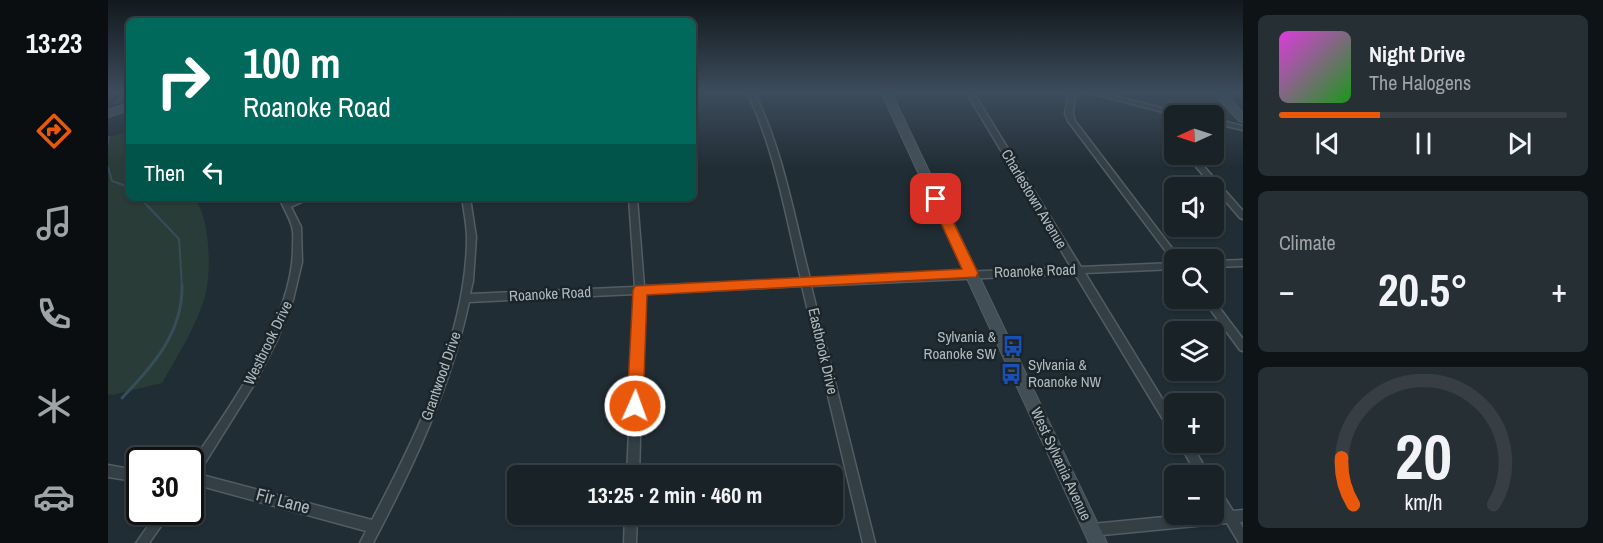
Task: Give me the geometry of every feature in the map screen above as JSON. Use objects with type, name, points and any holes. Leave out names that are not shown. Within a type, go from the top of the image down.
[{"type":"main road","name":"West Sylvania Avenue","points":[[898,117],[1095,537]]},
{"type":"street","name":"Eastbrook Drive","points":[[762,117],[780,171],[869,543]]},
{"type":"street","name":"Charlestown Avenue","points":[[984,117],[1164,412]]},
{"type":"street","points":[[1070,117],[1169,249]]},
{"type":"street","points":[[1224,123],[1232,125],[1242,121]]},
{"type":"street","points":[[1198,165],[1243,216]]},
{"type":"street","name":"Grantwood Drive","points":[[366,543],[399,481],[431,410],[454,340],[465,298],[471,239],[466,201]]},
{"type":"street","points":[[633,201],[640,290],[633,465]]},
{"type":"street","name":"Westbrook Drive","points":[[204,454],[252,377],[291,296],[298,255],[297,234],[286,202]]},
{"type":"street","points":[[1224,264],[1243,263]]},
{"type":"street","name":"Roanoke Road","points":[[465,298],[971,273],[1164,266]]},
{"type":"street","points":[[1214,309],[1243,347]]},
{"type":"street","points":[[108,471],[126,474]]},
{"type":"street","name":"Fir Lane","points":[[204,481],[375,526]]},
{"type":"street","points":[[1224,508],[1243,539]]},
{"type":"street","points":[[1095,537],[1243,516]]},
{"type":"street","points":[[142,543],[155,525]]},
{"type":"street","points":[[630,543],[631,525]]},
{"type":"green space","points":[[126,132],[126,201],[196,201],[206,231],[209,260],[205,296],[197,319],[162,383],[112,395],[108,394],[108,137]]},
{"type":"waterway","points":[[108,144],[109,137]]},
{"type":"waterway","points":[[108,167],[112,181],[126,186]]},
{"type":"waterway","points":[[143,201],[179,239],[182,286]]},
{"type":"waterway","points":[[122,398],[145,373],[172,333],[181,302],[182,286]]},
{"type":"place","name":"Sylvania & Roanoke SW","points":[[1013,346]]},
{"type":"place","name":"Sylvania & Roanoke NW","points":[[1011,374]]},
{"type":"route","points":[[635,406],[640,290],[971,273],[936,199]]}]
